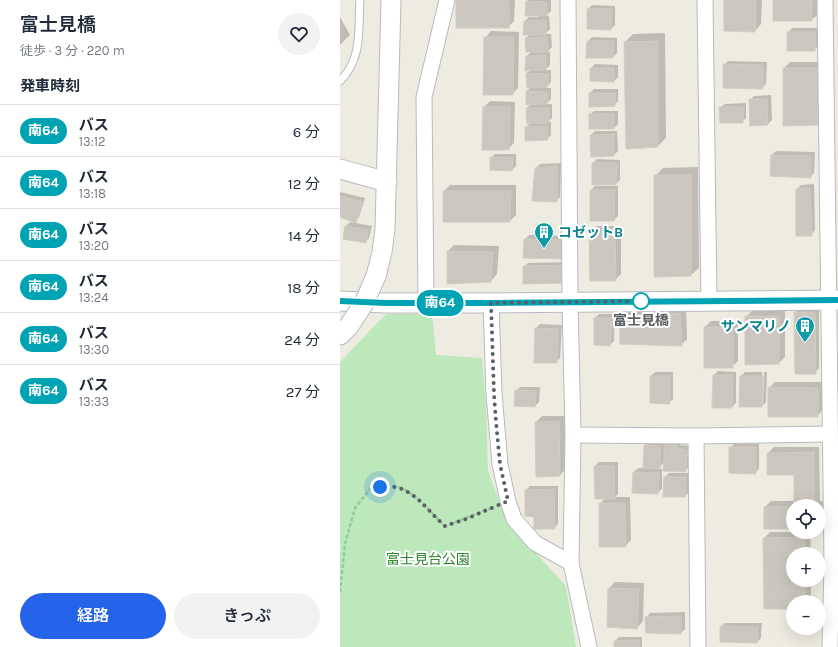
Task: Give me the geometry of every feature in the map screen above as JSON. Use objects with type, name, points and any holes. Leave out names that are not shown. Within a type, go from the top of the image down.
[{"type":"street","points":[[344,331],[364,303],[376,276],[382,252],[385,229],[387,182],[391,0]]},
{"type":"street","points":[[426,302],[424,97],[447,0]]},
{"type":"street","points":[[568,0],[570,301],[573,435],[571,563],[589,647]]},
{"type":"street","points":[[704,0],[709,301]]},
{"type":"street","points":[[825,0],[833,300],[830,434],[832,565],[830,647]]},
{"type":"street","points":[[340,168],[387,182]]},
{"type":"street","points":[[340,301],[385,303],[491,303],[570,301],[833,300]]},
{"type":"street","points":[[491,303],[494,394],[498,448],[508,501],[514,519],[535,542],[571,563]]},
{"type":"street","points":[[573,435],[696,436],[830,434]]},
{"type":"street","points":[[696,436],[698,647]]},
{"type":"lane","points":[[340,81],[349,71],[357,54],[360,0]]},
{"type":"path","points":[[340,592],[345,544],[355,508],[370,489],[389,485],[403,488],[418,499],[445,526],[466,519],[508,501]]},
{"type":"green space","name":"富士見台公園","points":[[386,314],[432,314],[436,355],[482,358],[486,405],[488,471],[507,522],[566,586],[576,647],[340,647],[340,362]]},
{"type":"building","points":[[456,0],[509,0],[509,28],[456,28]]},
{"type":"building","points":[[724,0],[756,0],[755,32],[724,31]]},
{"type":"building","points":[[773,0],[812,0],[812,21],[773,21]]},
{"type":"building","points":[[526,1],[547,2],[547,16],[525,16]]},
{"type":"building","points":[[587,9],[612,9],[611,30],[587,29]]},
{"type":"building","points":[[546,20],[546,35],[523,35],[524,21]]},
{"type":"building","points":[[787,32],[815,32],[815,51],[787,51]]},
{"type":"building","points":[[484,37],[514,37],[513,95],[483,95]]},
{"type":"building","points":[[547,37],[548,52],[526,52],[525,38]]},
{"type":"building","points":[[587,41],[614,41],[613,58],[586,58]]},
{"type":"building","points":[[658,41],[658,147],[626,149],[624,42]]},
{"type":"building","points":[[546,55],[546,70],[525,71],[526,56]]},
{"type":"building","points":[[723,64],[763,65],[763,89],[723,88]]},
{"type":"building","points":[[590,68],[614,68],[614,82],[590,81]]},
{"type":"building","points":[[783,68],[818,68],[818,125],[783,126]]},
{"type":"building","points":[[526,73],[548,74],[548,87],[527,88]]},
{"type":"building","points":[[526,91],[547,92],[547,104],[526,105]]},
{"type":"building","points":[[589,93],[615,93],[615,106],[589,107]]},
{"type":"building","points":[[749,99],[767,99],[768,125],[750,126]]},
{"type":"building","points":[[483,107],[510,107],[509,150],[482,150]]},
{"type":"building","points":[[719,107],[743,107],[743,123],[720,123]]},
{"type":"building","points":[[526,108],[549,108],[549,123],[527,124]]},
{"type":"building","points":[[589,114],[614,114],[614,129],[589,129]]},
{"type":"building","points":[[547,126],[548,140],[525,141],[525,127]]},
{"type":"building","points":[[614,134],[614,156],[591,157],[590,135]]},
{"type":"building","points":[[771,155],[811,156],[811,178],[770,176]]},
{"type":"building","points":[[490,157],[513,158],[512,171],[490,170]]},
{"type":"building","points":[[592,163],[617,163],[616,185],[592,185]]},
{"type":"building","points":[[557,166],[557,202],[532,201],[535,168]]},
{"type":"building","points":[[654,175],[691,175],[691,276],[654,277]]},
{"type":"building","points":[[810,188],[812,236],[796,236],[796,189]]},
{"type":"building","points":[[590,190],[615,190],[614,221],[590,221]]},
{"type":"building","points":[[443,191],[511,191],[510,222],[443,222]]},
{"type":"building","points":[[340,196],[362,202],[356,223],[340,217]]},
{"type":"building","points":[[345,226],[368,230],[366,243],[343,239]]},
{"type":"building","points":[[615,231],[616,281],[590,281],[589,232]]},
{"type":"building","name":"コゼットB","points":[[524,239],[565,240],[565,259],[523,258]]},
{"type":"building","points":[[447,251],[493,252],[491,282],[447,284]]},
{"type":"building","points":[[565,265],[565,283],[523,284],[523,266]]},
{"type":"building","name":"サンマリノ","points":[[794,312],[815,313],[816,374],[795,374]]},
{"type":"building","points":[[680,313],[682,346],[620,344],[620,316]]},
{"type":"building","points":[[745,316],[779,316],[779,364],[745,365]]},
{"type":"building","points":[[594,318],[612,318],[610,346],[594,345]]},
{"type":"building","points":[[704,327],[733,327],[733,368],[704,368]]},
{"type":"building","points":[[535,328],[558,329],[557,363],[534,363]]},
{"type":"building","points":[[713,375],[733,375],[732,408],[712,408]]},
{"type":"building","points":[[650,376],[670,376],[670,404],[650,403]]},
{"type":"building","points":[[740,376],[763,376],[762,407],[739,407]]},
{"type":"building","points":[[768,387],[818,388],[818,417],[768,417]]},
{"type":"building","points":[[515,390],[536,391],[535,407],[514,406]]},
{"type":"building","points":[[559,421],[560,476],[536,477],[535,422]]},
{"type":"building","points":[[665,444],[676,445],[677,448],[688,450],[685,472],[663,471]]},
{"type":"building","points":[[644,445],[660,446],[660,469],[643,468]]},
{"type":"building","points":[[729,447],[756,447],[756,474],[729,473]]},
{"type":"building","points":[[814,452],[814,499],[794,499],[794,475],[767,475],[767,453]]},
{"type":"building","points":[[594,466],[614,466],[615,499],[595,499]]},
{"type":"building","points":[[633,472],[659,473],[658,494],[632,493]]},
{"type":"building","points":[[664,477],[686,477],[685,497],[663,497]]},
{"type":"building","points":[[554,489],[555,529],[534,529],[534,517],[525,516],[525,490]]},
{"type":"building","points":[[599,503],[625,503],[626,547],[599,547]]},
{"type":"building","points":[[764,507],[786,507],[786,529],[764,529]]},
{"type":"building","points":[[763,538],[805,539],[805,547],[786,547],[786,587],[805,587],[806,595],[786,595],[786,609],[764,609]]},
{"type":"building","points":[[608,588],[639,589],[637,629],[607,627]]},
{"type":"building","points":[[681,616],[681,634],[646,633],[645,617]]},
{"type":"building","points":[[720,626],[758,627],[757,643],[720,642]]},
{"type":"building","points":[[639,640],[639,647],[614,647],[614,641]]},
{"type":"bus line","name":"南64","points":[[340,301],[385,303],[491,303],[570,301],[838,300]]},
{"type":"place","name":"コゼットB","points":[[544,249]]},
{"type":"place","name":"富士見橋","points":[[641,301]]},
{"type":"place","name":"サンマリノ","points":[[805,343]]},
{"type":"route","points":[[380,487],[389,485],[403,488],[418,499],[436,519],[445,526],[466,519],[508,501],[500,464],[496,422],[491,303],[647,301],[641,301]]}]
